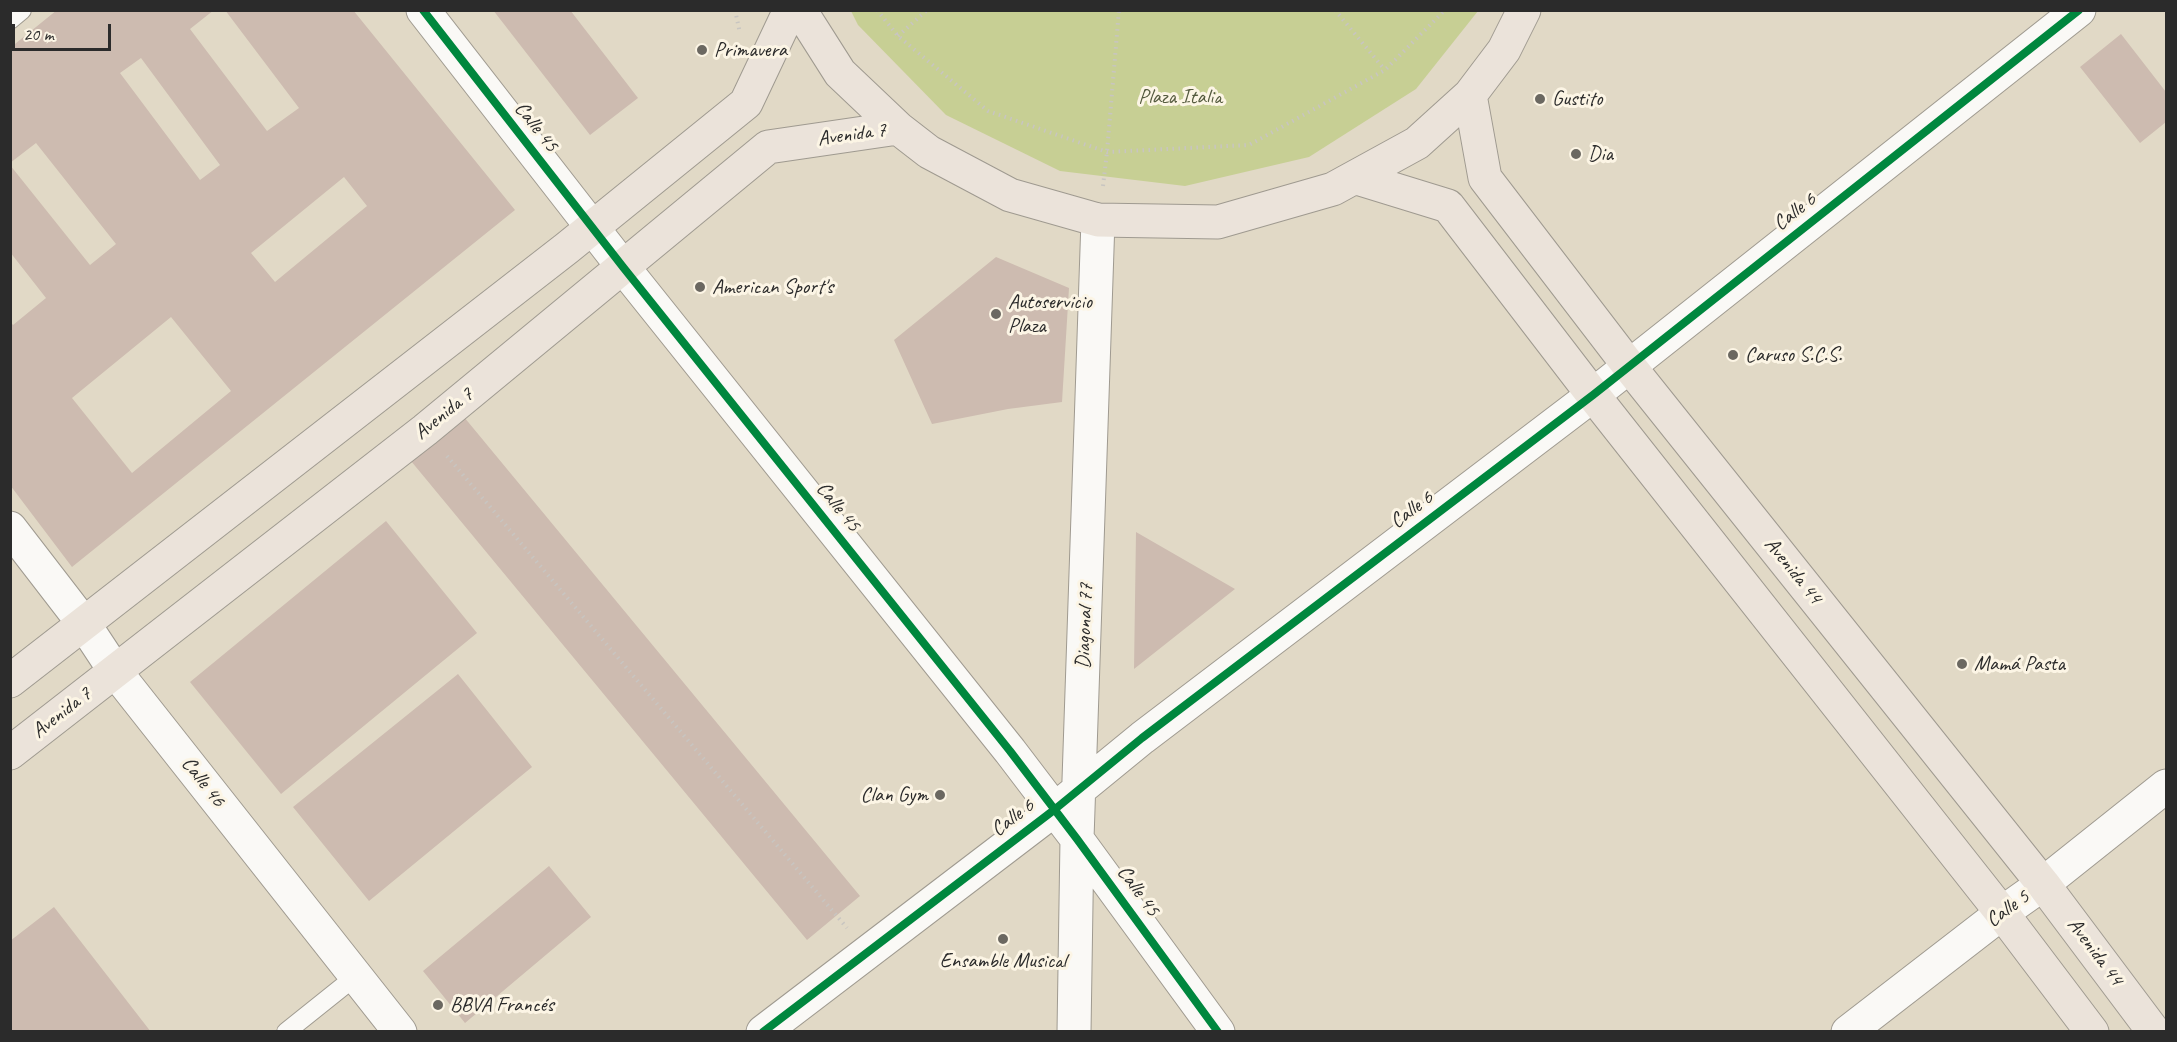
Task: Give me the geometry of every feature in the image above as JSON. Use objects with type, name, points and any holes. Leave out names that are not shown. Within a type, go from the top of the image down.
[{"type":"main road","points":[[10,681],[592,228],[746,103],[790,10]]},
{"type":"main road","points":[[800,10],[840,73],[898,128],[929,152],[1010,195],[1098,220],[1218,222],[1333,189],[1357,178],[1417,143],[1470,95],[1504,50],[1524,10]]},
{"type":"main road","name":"Avenida 44","points":[[1470,95],[1485,178],[1629,366],[2043,884],[2154,1032]]},
{"type":"main road","name":"Avenida 7","points":[[10,753],[425,430],[768,147],[898,128]]},
{"type":"main road","points":[[1357,178],[1448,206],[1593,395],[2002,913],[2092,1032]]},
{"type":"street","name":"Calle 45","points":[[423,10],[592,228],[1002,741],[1077,839],[1218,1032]]},
{"type":"street","name":"Calle 6","points":[[763,1032],[1054,810],[1142,738],[1593,395],[2079,10]]},
{"type":"street","name":"Diagonal 77","points":[[1074,1032],[1077,839],[1098,220]]},
{"type":"street","name":"Calle 46","points":[[10,528],[84,624],[116,671],[400,1032]]},
{"type":"street","name":"Calle 5","points":[[1848,1032],[2043,884],[2166,786]]},
{"type":"lane","points":[[10,20],[22,10]]},
{"type":"lane","points":[[286,1032],[356,976]]},
{"type":"path","points":[[877,10],[898,36],[988,111],[1107,152],[1249,145],[1385,70],[1445,10]]},
{"type":"path","points":[[898,36],[927,10]]},
{"type":"path","points":[[1098,220],[1107,152],[1119,10]]},
{"type":"path","points":[[1335,10],[1385,70]]},
{"type":"path","points":[[425,430],[867,952]]},
{"type":"green space","name":"Plaza Italia","points":[[851,11],[1478,11],[1416,89],[1309,157],[1185,186],[1060,171],[946,115],[858,25]]},
{"type":"building","points":[[57,10],[214,10],[190,29],[267,131],[299,108],[225,10],[353,10],[515,210],[72,567],[10,485],[10,321],[13,325],[46,298],[10,252],[10,165],[90,265],[116,244],[36,143],[10,163],[10,48]],"holes":[[[141,58],[220,165],[200,180],[120,73]],[[344,177],[367,206],[275,282],[251,253]],[[171,317],[231,391],[132,473],[72,398]]]},
{"type":"building","points":[[493,10],[570,10],[638,98],[590,135]]},
{"type":"building","points":[[2121,34],[2166,92],[2166,122],[2140,143],[2080,67]]},
{"type":"building","name":"Autoservicio Plaza","points":[[996,257],[1069,288],[1062,402],[1008,409],[932,424],[894,340]]},
{"type":"building","points":[[464,417],[860,896],[807,940],[411,461]]},
{"type":"building","points":[[386,521],[477,633],[281,794],[190,682]]},
{"type":"building","points":[[1136,532],[1235,589],[1134,669]]},
{"type":"building","points":[[458,674],[532,767],[369,901],[293,807]]},
{"type":"building","points":[[549,866],[591,917],[465,1023],[423,971]]},
{"type":"building","points":[[54,907],[151,1032],[10,1032],[10,941]]},
{"type":"cycle path","points":[[423,10],[623,267],[1010,751],[1218,1032]]},
{"type":"cycle path","points":[[763,1032],[1054,810],[1142,738],[1593,395],[2079,10]]},
{"type":"place","name":"Primavera","points":[[702,50]]},
{"type":"place","name":"Gustito","points":[[1540,99]]},
{"type":"place","name":"Dia","points":[[1576,154]]},
{"type":"place","name":"American Sport's","points":[[700,287]]},
{"type":"place","name":"Autoservicio Plaza","points":[[996,314]]},
{"type":"place","name":"Caruso S.C.S.","points":[[1733,355]]},
{"type":"place","name":"Mamá Pasta","points":[[1962,664]]},
{"type":"place","name":"Clan Gym","points":[[940,795]]},
{"type":"place","name":"Ensamble Musical","points":[[1003,939]]},
{"type":"place","name":"BBVA Francés","points":[[438,1005]]}]
